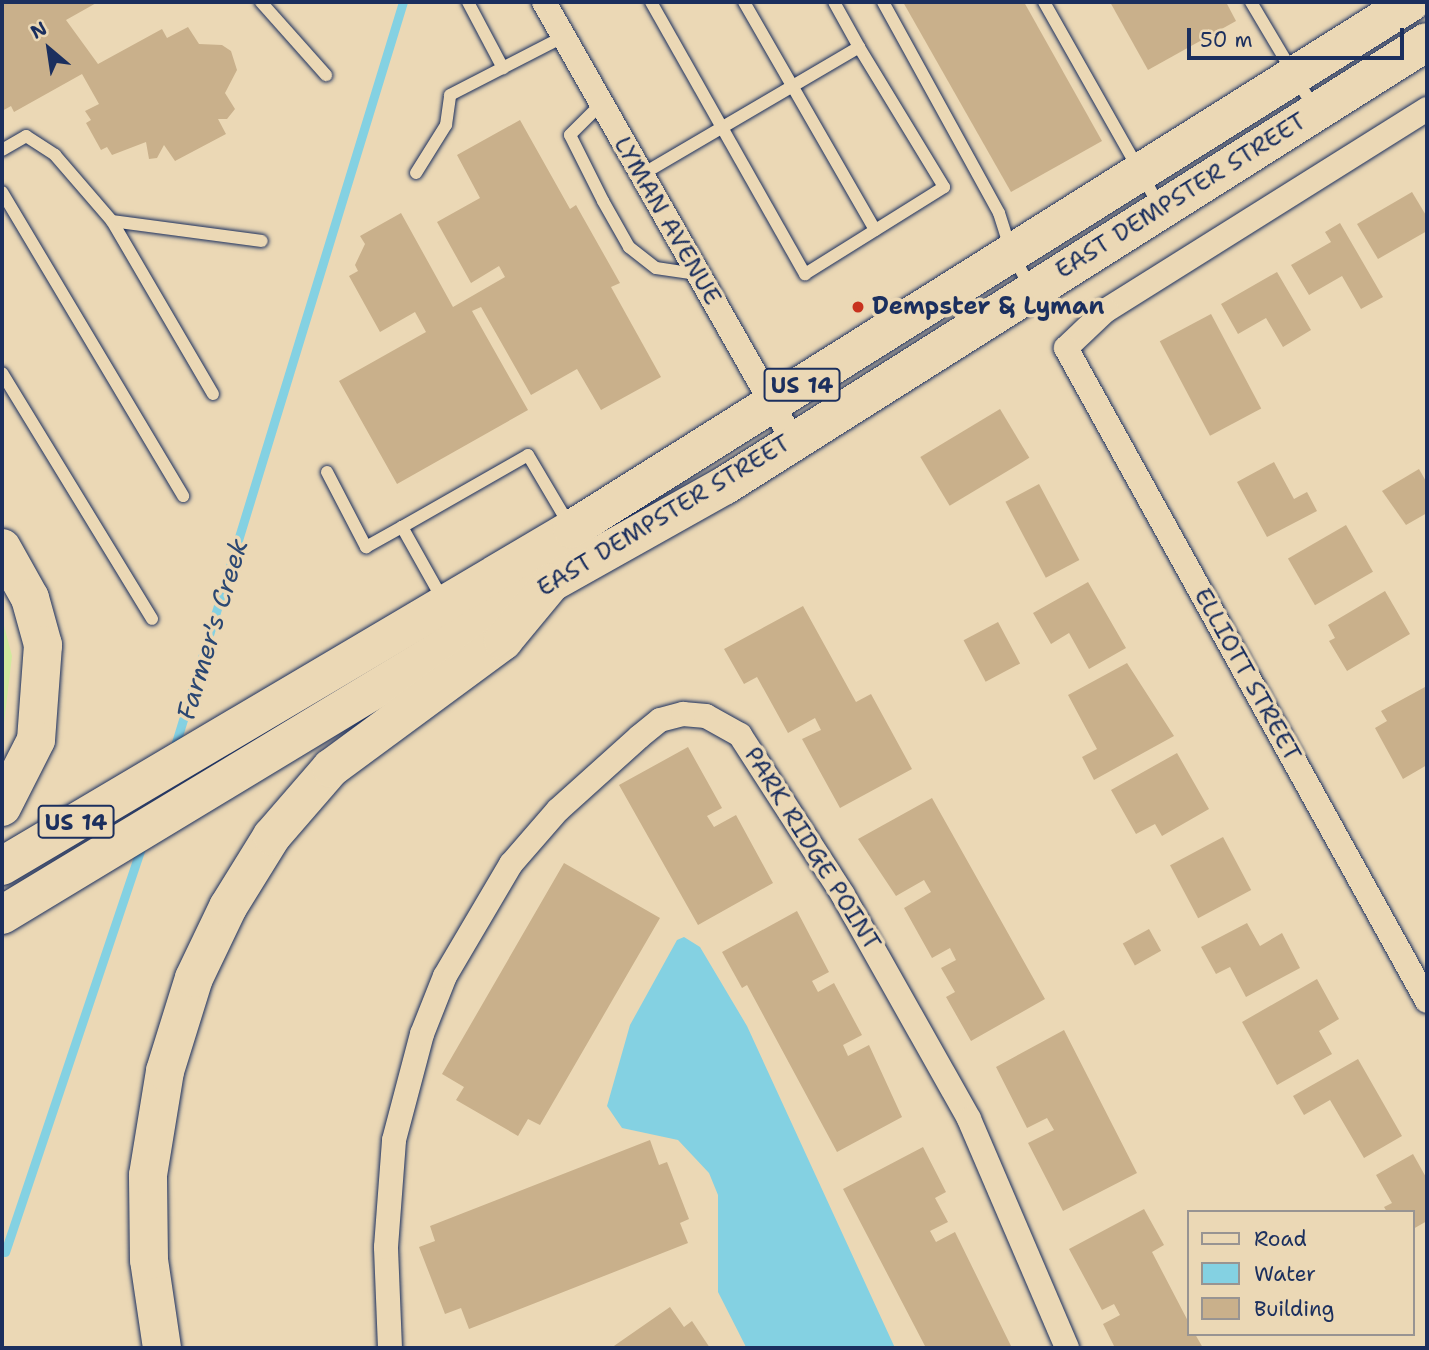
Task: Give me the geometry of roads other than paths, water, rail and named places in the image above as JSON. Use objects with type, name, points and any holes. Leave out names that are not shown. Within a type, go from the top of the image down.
[{"type":"main road","name":"EAST DEMPSTER STREET","points":[[2,915],[172,811],[455,621],[572,529],[1294,76],[1414,21]]},
{"type":"main road","name":"EAST DEMPSTER STREET","points":[[2,866],[186,756],[455,621],[551,583],[724,486],[792,439],[1316,112],[1414,21]]},
{"type":"main road","points":[[2,548],[30,598],[43,645],[36,740],[2,807]]},
{"type":"main road","points":[[162,1348],[149,1260],[148,1175],[166,1071],[194,978],[228,907],[272,836],[331,768],[503,642],[551,583]]},
{"type":"street","name":"LYMAN AVENUE","points":[[544,2],[792,439]]},
{"type":"street","name":"ELLIOTT STREET","points":[[1427,108],[1106,310],[1066,348],[1427,1002]]},
{"type":"street","name":"PARK RIDGE POINT","points":[[390,1348],[386,1247],[394,1140],[418,1046],[445,976],[511,864],[558,810],[660,720],[683,714],[706,716],[740,735],[844,895],[970,1119],[1067,1348]]},
{"type":"lane","points":[[261,2],[326,75]]},
{"type":"lane","points":[[468,2],[503,68]]},
{"type":"lane","points":[[651,2],[805,274],[944,187],[834,2]]},
{"type":"lane","points":[[744,2],[875,230]]},
{"type":"lane","points":[[883,2],[999,213],[1012,254],[1032,289]]},
{"type":"lane","points":[[1044,2],[1161,208]]},
{"type":"lane","points":[[1251,2],[1316,112]]},
{"type":"lane","points":[[416,173],[446,125],[450,95],[564,37]]},
{"type":"lane","points":[[641,175],[859,47]]},
{"type":"lane","points":[[601,104],[570,135],[597,190],[638,254],[656,268],[696,274]]},
{"type":"lane","points":[[2,150],[26,136],[55,155],[112,221],[213,394]]},
{"type":"lane","points":[[2,192],[183,496]]},
{"type":"lane","points":[[112,221],[262,240]]},
{"type":"lane","points":[[2,373],[152,619]]},
{"type":"lane","points":[[327,472],[366,547],[528,455],[572,529]]},
{"type":"lane","points":[[402,527],[455,621]]},
{"type":"water","points":[[684,937],[700,947],[747,1026],[895,1348],[746,1347],[718,1292],[718,1195],[709,1173],[678,1140],[622,1128],[607,1106],[630,1025],[677,940]]},
{"type":"waterway","name":"Farmer's Creek","points":[[174,749],[403,2]]},
{"type":"waterway","name":"Farmer's Creek","points":[[5,1252],[142,846]]},
{"type":"place","name":"Dempster & Lyman","points":[[858,307]]}]
